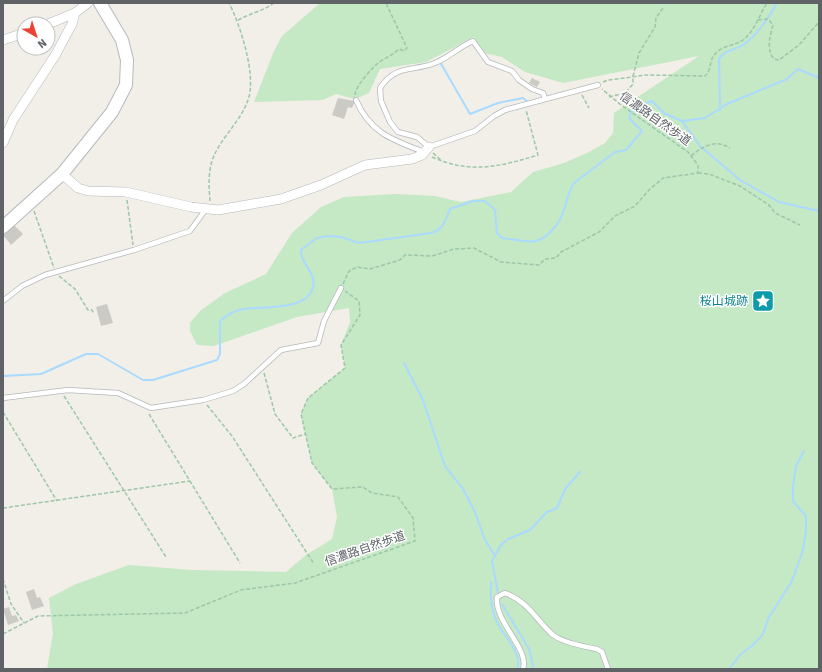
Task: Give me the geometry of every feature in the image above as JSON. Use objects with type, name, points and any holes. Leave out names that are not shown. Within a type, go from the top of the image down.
[{"type":"street","points":[[56,21],[75,13],[88,3]]},
{"type":"street","points":[[4,225],[31,204],[62,174],[112,112],[126,85],[127,60],[122,40],[100,3]]},
{"type":"street","points":[[3,143],[13,120],[56,54],[72,24],[75,13]]},
{"type":"street","points":[[3,40],[16,36]]},
{"type":"street","points":[[62,174],[78,188],[88,191],[126,192],[191,207],[218,210],[281,199],[321,185],[365,165],[412,159],[425,152]]},
{"type":"lane","points":[[425,152],[417,137],[398,132],[390,122],[381,101],[380,88],[387,78],[399,71],[435,63],[473,41],[488,62],[512,71],[519,80],[543,93],[545,99]]},
{"type":"lane","points":[[356,100],[361,112],[386,137],[425,152],[475,131],[505,110],[598,85]]},
{"type":"lane","points":[[3,301],[22,286],[46,275],[134,250],[190,231],[208,209]]},
{"type":"lane","points":[[3,398],[68,390],[118,393],[151,408],[203,400],[233,391],[281,350],[305,344],[313,345],[318,343],[324,321],[341,288]]},
{"type":"lane","points":[[523,669],[524,658],[504,624],[496,603],[497,598],[505,593],[532,610],[558,638],[597,649],[602,652],[608,669]]},
{"type":"path","points":[[208,209],[211,162],[240,117],[250,93],[247,52],[237,23],[238,20],[228,3]]},
{"type":"path","points":[[238,20],[255,11],[267,8],[274,3]]},
{"type":"path","points":[[356,100],[356,87],[376,64],[385,58],[390,58],[399,50],[404,51],[407,48],[386,3]]},
{"type":"path","points":[[598,85],[608,80],[633,76],[705,76],[709,73],[713,56],[725,46],[742,41],[758,20],[767,3]]},
{"type":"path","points":[[610,97],[625,93],[633,84],[633,76],[639,53],[655,27],[656,18],[663,8]]},
{"type":"path","points":[[758,20],[768,19],[773,25],[769,47],[771,56],[774,60],[779,60],[799,45],[819,22]]},
{"type":"path","name":"信濃路自然歩道","points":[[598,85],[621,106],[691,156],[698,165],[698,173]]},
{"type":"path","points":[[580,90],[589,108]]},
{"type":"path","points":[[425,152],[443,162],[476,168],[506,165],[538,155],[524,104]]},
{"type":"path","points":[[691,156],[707,145],[715,143],[720,143],[730,148]]},
{"type":"path","points":[[425,152],[443,162]]},
{"type":"path","points":[[341,288],[349,271],[357,267],[370,269],[400,260],[405,255],[432,256],[454,249],[474,248],[500,262],[539,264],[545,259],[556,258],[561,252],[599,232],[615,216],[635,206],[649,190],[663,178],[698,173],[709,174],[740,186],[769,206],[775,213],[800,225]]},
{"type":"path","points":[[126,192],[134,250]]},
{"type":"path","points":[[31,204],[56,272],[60,278],[75,289],[88,310],[92,310],[94,314]]},
{"type":"path","name":"信濃路自然歩道","points":[[3,634],[38,616],[185,613],[241,590],[295,583],[415,541],[413,518],[398,497],[372,494],[363,487],[332,489],[312,463],[301,414],[308,398],[345,368],[341,346],[360,315],[359,301],[341,288]]},
{"type":"path","points":[[262,367],[271,403],[279,421],[293,438],[305,434]]},
{"type":"path","points":[[61,391],[166,557]]},
{"type":"path","points":[[203,400],[232,436],[314,564]]},
{"type":"path","points":[[147,406],[148,413],[240,563]]},
{"type":"path","points":[[3,412],[57,501]]},
{"type":"path","points":[[3,508],[190,481]]},
{"type":"path","points":[[3,580],[11,604],[24,623]]},
{"type":"green space","points":[[320,3],[819,3],[819,669],[47,669],[53,633],[49,598],[76,584],[129,565],[192,570],[286,572],[306,555],[332,539],[337,517],[332,489],[312,463],[301,414],[308,398],[345,368],[341,345],[350,322],[349,308],[297,317],[214,346],[197,345],[190,331],[190,323],[200,311],[225,293],[266,274],[292,233],[321,207],[344,197],[396,194],[435,196],[461,202],[511,192],[533,172],[564,163],[605,143],[613,133],[614,113],[699,56],[563,83],[525,72],[502,57],[484,53],[474,37],[426,62],[380,69],[369,93],[355,99],[336,94],[323,100],[254,102],[274,51],[282,36]]},
{"type":"building","points":[[532,78],[540,82],[537,87],[529,83]]},
{"type":"building","points":[[338,98],[355,101],[352,108],[348,107],[344,119],[332,115]]},
{"type":"building","points":[[14,225],[23,234],[11,245],[3,235]]},
{"type":"building","points":[[107,304],[113,323],[101,326],[96,307]]},
{"type":"building","points":[[34,589],[37,598],[40,597],[44,606],[32,610],[26,592]]},
{"type":"building","points":[[9,607],[12,616],[16,615],[19,621],[8,625],[3,609]]},
{"type":"waterway","points":[[720,110],[719,59],[730,50],[743,45],[753,37],[777,3]]},
{"type":"waterway","points":[[440,62],[470,114],[498,103],[523,98],[527,101]]},
{"type":"waterway","points":[[3,376],[41,374],[86,354],[98,354],[143,380],[153,380],[217,360],[220,354],[220,321],[225,317],[240,310],[294,304],[303,300],[309,295],[314,282],[313,277],[303,260],[301,250],[317,238],[328,236],[341,237],[359,243],[431,233],[441,227],[450,209],[473,201],[485,201],[495,210],[497,233],[502,238],[536,241],[545,237],[556,225],[574,183],[615,152],[626,150],[642,131],[629,118],[633,108],[652,101],[664,113],[682,121],[705,118],[727,104],[787,79],[798,69],[819,78]]},
{"type":"waterway","points":[[682,121],[700,146],[740,180],[779,202],[819,211]]},
{"type":"waterway","points":[[404,363],[423,400],[445,466],[463,489],[475,512],[485,540],[495,556]]},
{"type":"waterway","points":[[729,669],[741,654],[753,645],[763,634],[768,619],[792,581],[803,550],[806,531],[806,516],[793,501],[793,487],[796,466],[804,451]]},
{"type":"waterway","points":[[498,593],[492,561],[501,545],[508,539],[530,530],[547,512],[557,508],[565,489],[580,472]]},
{"type":"waterway","points":[[491,582],[493,612],[497,622],[515,650],[518,663],[517,669]]},
{"type":"waterway","points":[[502,604],[529,649],[534,669]]},
{"type":"place","name":"桜山城跡","points":[[763,301]]}]
